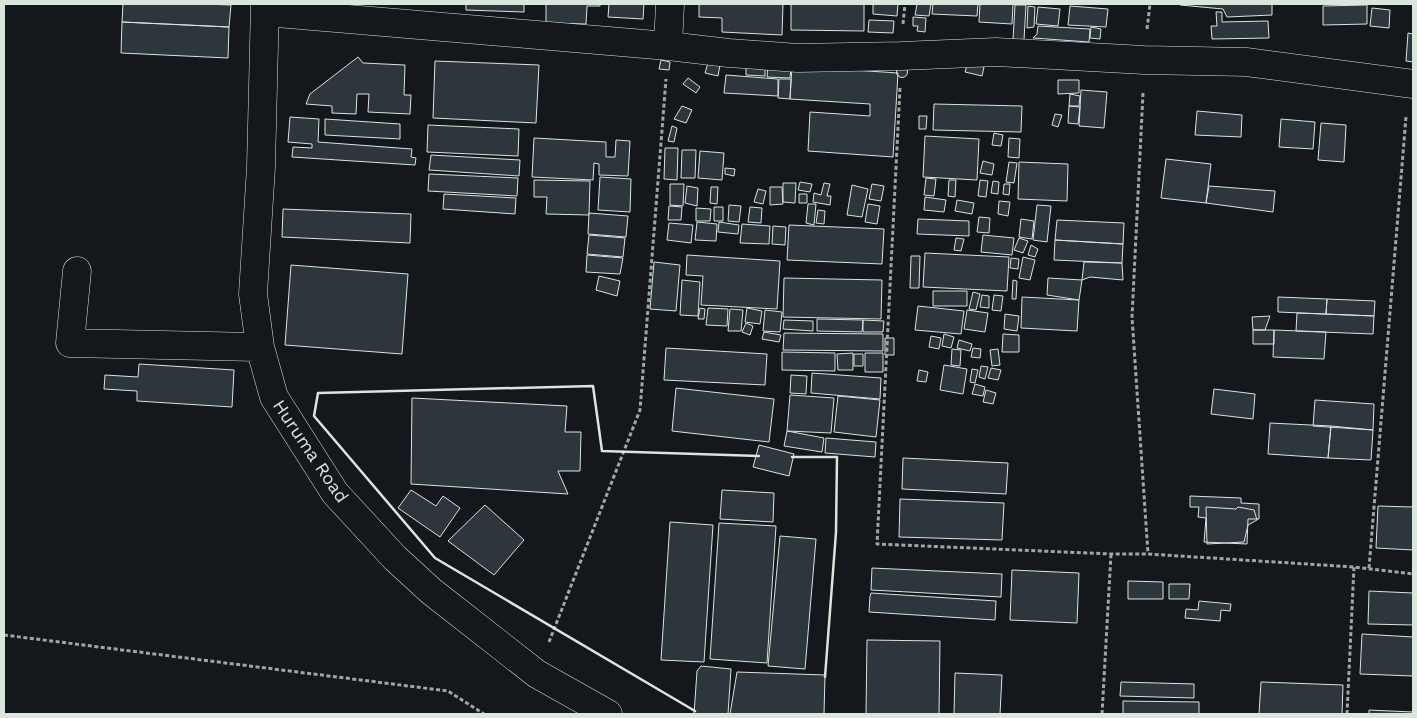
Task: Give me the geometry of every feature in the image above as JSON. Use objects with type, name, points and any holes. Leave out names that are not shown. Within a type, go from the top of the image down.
[{"type":"street","points":[[668,46],[670,4]]},
{"type":"street","points":[[265,8],[728,53],[798,58],[996,52],[1144,60],[1246,62],[1411,84]]},
{"type":"street","name":"Huruma Road","points":[[265,8],[261,167],[253,294],[260,346],[274,398],[335,493],[395,558],[431,591],[537,674],[608,714]]},
{"type":"street","points":[[77,271],[70,343],[260,346]]},
{"type":"path","points":[[905,4],[877,544],[1148,554],[1369,568],[1413,574]]},
{"type":"path","points":[[1148,554],[1132,317],[1144,60],[1150,4]]},
{"type":"path","points":[[537,674],[640,410],[668,46]]},
{"type":"path","points":[[1369,568],[1411,84]]},
{"type":"path","points":[[1102,714],[1111,554]]},
{"type":"path","points":[[1347,714],[1354,567]]},
{"type":"path","points":[[4,634],[448,690],[484,714]]},
{"type":"building","points":[[123,4],[231,5],[229,27],[122,22]]},
{"type":"building","points":[[466,4],[524,4],[524,12],[466,10]]},
{"type":"building","points":[[546,4],[600,4],[600,6],[587,6],[586,24],[546,23]]},
{"type":"building","points":[[609,4],[644,4],[643,19],[608,17]]},
{"type":"building","points":[[699,4],[783,4],[782,35],[722,32],[722,18],[699,17]]},
{"type":"building","points":[[791,4],[864,4],[864,31],[791,30]]},
{"type":"building","points":[[873,4],[898,4],[897,16],[873,14]]},
{"type":"building","points":[[917,4],[931,4],[929,16],[915,15]]},
{"type":"building","points":[[933,4],[978,4],[977,16],[932,14]]},
{"type":"building","points":[[980,4],[1013,4],[1012,24],[979,22]]},
{"type":"building","points":[[1181,4],[1272,4],[1272,15],[1227,17],[1223,9]]},
{"type":"building","points":[[1015,5],[1026,5],[1024,40],[1013,40]]},
{"type":"building","points":[[1367,5],[1367,24],[1323,25],[1323,6]]},
{"type":"building","points":[[1028,6],[1035,7],[1034,27],[1027,28]]},
{"type":"building","points":[[1070,6],[1108,9],[1106,27],[1068,25]]},
{"type":"building","points":[[1038,7],[1060,9],[1058,26],[1036,24]]},
{"type":"building","points":[[1372,8],[1390,10],[1389,28],[1370,26]]},
{"type":"building","points":[[1216,12],[1222,12],[1222,22],[1268,21],[1269,38],[1212,39],[1211,26],[1217,26]]},
{"type":"building","points":[[913,17],[926,18],[925,32],[917,31],[918,26],[913,26]]},
{"type":"building","points":[[869,20],[894,21],[893,33],[868,32]]},
{"type":"building","points":[[122,22],[229,27],[228,58],[121,53]]},
{"type":"building","points":[[1038,26],[1090,29],[1089,42],[1033,38],[1037,34]]},
{"type":"building","points":[[1091,27],[1101,29],[1100,39],[1090,38]]},
{"type":"building","points":[[1408,33],[1413,34],[1413,62],[1406,61]]},
{"type":"building","points":[[358,57],[363,63],[405,65],[404,95],[411,95],[410,114],[368,112],[369,94],[357,94],[356,114],[332,113],[332,106],[306,104],[310,94]]},
{"type":"building","points":[[661,60],[670,62],[669,70],[659,69]]},
{"type":"building","points":[[435,61],[539,65],[536,123],[433,118]]},
{"type":"building","points":[[708,63],[720,65],[718,76],[705,73]]},
{"type":"building","points":[[968,63],[984,67],[982,76],[965,72]]},
{"type":"building","points":[[746,65],[765,67],[765,76],[746,75]]},
{"type":"building","points":[[768,65],[791,67],[790,78],[767,77]]},
{"type":"building","points":[[792,66],[898,73],[893,157],[808,151],[810,112],[870,116],[870,104],[790,99]]},
{"type":"building","points":[[900,67],[904,67],[907,72],[906,76],[900,77],[897,74],[897,70]]},
{"type":"building","points":[[726,75],[778,79],[778,96],[724,93]]},
{"type":"building","points":[[688,78],[700,87],[696,93],[683,84]]},
{"type":"building","points":[[779,79],[791,79],[790,99],[778,98]]},
{"type":"building","points":[[1058,80],[1079,80],[1079,93],[1058,94]]},
{"type":"building","points":[[1081,90],[1107,92],[1104,128],[1079,126]]},
{"type":"building","points":[[1070,94],[1080,96],[1079,106],[1069,106]]},
{"type":"building","points":[[934,104],[1022,106],[1021,132],[933,130]]},
{"type":"building","points":[[682,106],[692,110],[686,123],[674,119]]},
{"type":"building","points":[[1069,106],[1080,107],[1078,124],[1068,123]]},
{"type":"building","points":[[1197,111],[1242,115],[1241,137],[1195,135]]},
{"type":"building","points":[[1055,114],[1062,115],[1058,127],[1052,125]]},
{"type":"building","points":[[919,116],[927,116],[926,129],[919,129]]},
{"type":"building","points":[[290,117],[319,119],[318,142],[412,149],[411,157],[416,158],[415,165],[292,157],[293,147],[312,148],[312,144],[288,142]]},
{"type":"building","points":[[325,119],[400,124],[400,139],[325,135]]},
{"type":"building","points":[[1281,119],[1315,122],[1313,149],[1279,147]]},
{"type":"building","points":[[1321,123],[1346,125],[1344,162],[1318,160]]},
{"type":"building","points":[[428,125],[519,129],[518,156],[427,152]]},
{"type":"building","points":[[672,126],[677,128],[674,142],[668,141]]},
{"type":"building","points":[[994,133],[1003,135],[1001,146],[992,145]]},
{"type":"building","points":[[925,136],[979,139],[977,180],[923,177]]},
{"type":"building","points":[[534,138],[606,142],[606,157],[615,157],[616,140],[630,141],[628,176],[599,175],[599,164],[594,163],[593,180],[532,177]]},
{"type":"building","points":[[1009,138],[1020,139],[1019,158],[1008,157]]},
{"type":"building","points":[[665,148],[678,148],[677,180],[664,179]]},
{"type":"building","points":[[682,150],[696,150],[695,178],[681,178]]},
{"type":"building","points":[[700,151],[724,153],[722,180],[698,178]]},
{"type":"building","points":[[431,155],[520,160],[519,176],[429,170]]},
{"type":"building","points":[[1166,159],[1211,164],[1206,203],[1161,198]]},
{"type":"building","points":[[983,161],[994,164],[992,175],[980,173]]},
{"type":"building","points":[[1009,162],[1017,163],[1014,183],[1006,182]]},
{"type":"building","points":[[1019,162],[1068,164],[1067,201],[1018,199]]},
{"type":"building","points":[[725,168],[735,169],[734,176],[725,174]]},
{"type":"building","points":[[429,174],[518,178],[517,196],[428,191]]},
{"type":"building","points":[[600,177],[631,179],[630,212],[598,210]]},
{"type":"building","points":[[926,178],[936,179],[934,196],[924,195]]},
{"type":"building","points":[[534,180],[590,181],[589,215],[546,214],[547,197],[534,197]]},
{"type":"building","points":[[949,180],[956,180],[955,197],[948,196]]},
{"type":"building","points":[[980,180],[988,181],[986,197],[978,196]]},
{"type":"building","points":[[993,181],[999,182],[998,194],[991,193]]},
{"type":"building","points":[[800,182],[812,184],[810,192],[798,190]]},
{"type":"building","points":[[783,183],[796,183],[795,203],[783,202]]},
{"type":"building","points":[[824,183],[830,184],[827,196],[831,196],[830,205],[813,202],[814,193],[821,195]]},
{"type":"building","points":[[670,184],[684,184],[683,206],[670,205]]},
{"type":"building","points":[[872,184],[884,186],[881,201],[869,199]]},
{"type":"building","points":[[1004,184],[1010,184],[1009,195],[1003,194]]},
{"type":"building","points":[[852,185],[868,189],[862,217],[847,215]]},
{"type":"building","points":[[687,186],[698,188],[697,206],[685,203]]},
{"type":"building","points":[[1209,186],[1275,191],[1273,212],[1206,203]]},
{"type":"building","points":[[711,187],[718,187],[717,204],[710,203]]},
{"type":"building","points":[[770,187],[782,187],[783,204],[770,205]]},
{"type":"building","points":[[758,189],[766,191],[763,204],[754,202]]},
{"type":"building","points":[[444,194],[516,198],[515,214],[443,209]]},
{"type":"building","points":[[799,194],[807,194],[807,203],[799,203]]},
{"type":"building","points":[[925,197],[946,200],[944,212],[924,210]]},
{"type":"building","points":[[957,200],[974,203],[972,214],[955,211]]},
{"type":"building","points":[[999,201],[1010,202],[1008,216],[998,214]]},
{"type":"building","points":[[808,204],[816,204],[814,225],[806,223]]},
{"type":"building","points":[[868,204],[880,206],[877,224],[865,222]]},
{"type":"building","points":[[729,205],[741,206],[739,222],[728,221]]},
{"type":"building","points":[[1037,205],[1051,206],[1047,242],[1033,240]]},
{"type":"building","points":[[669,206],[682,207],[681,220],[668,220]]},
{"type":"building","points":[[714,207],[723,207],[723,221],[714,221]]},
{"type":"building","points":[[750,207],[762,208],[761,223],[748,222]]},
{"type":"building","points":[[696,208],[711,209],[710,221],[696,221]]},
{"type":"building","points":[[283,209],[411,214],[410,243],[282,237]]},
{"type":"building","points":[[818,210],[825,211],[824,224],[816,223]]},
{"type":"building","points":[[589,213],[628,216],[626,237],[588,234]]},
{"type":"building","points":[[979,217],[990,218],[989,233],[977,232]]},
{"type":"building","points":[[918,219],[969,221],[969,236],[917,234]]},
{"type":"building","points":[[1021,219],[1034,221],[1032,239],[1019,237]]},
{"type":"building","points":[[1057,220],[1124,223],[1123,244],[1055,240]]},
{"type":"building","points":[[697,222],[717,224],[716,241],[695,240]]},
{"type":"building","points":[[719,222],[739,225],[738,234],[718,232]]},
{"type":"building","points":[[669,223],[693,225],[691,243],[667,240]]},
{"type":"building","points":[[742,224],[770,226],[769,244],[740,243]]},
{"type":"building","points":[[789,225],[884,229],[882,264],[787,260]]},
{"type":"building","points":[[773,226],[786,227],[785,245],[772,244]]},
{"type":"building","points":[[589,235],[625,238],[623,257],[587,254]]},
{"type":"building","points":[[983,235],[1014,238],[1012,255],[981,252]]},
{"type":"building","points":[[956,238],[964,239],[961,251],[954,250]]},
{"type":"building","points":[[1019,238],[1028,241],[1023,253],[1014,250]]},
{"type":"building","points":[[1055,240],[1123,244],[1122,263],[1054,260]]},
{"type":"building","points":[[1031,245],[1038,249],[1035,257],[1028,255]]},
{"type":"building","points":[[925,253],[1009,257],[1007,291],[923,287]]},
{"type":"building","points":[[587,255],[623,258],[620,274],[586,272]]},
{"type":"building","points":[[687,255],[780,261],[777,309],[701,305],[703,276],[686,275]]},
{"type":"building","points":[[911,256],[920,256],[919,288],[910,288]]},
{"type":"building","points":[[1023,257],[1035,260],[1030,280],[1019,278]]},
{"type":"building","points":[[1011,258],[1019,259],[1018,269],[1010,268]]},
{"type":"building","points":[[654,262],[680,265],[676,311],[650,309]]},
{"type":"building","points":[[1084,262],[1122,263],[1123,280],[1090,277],[1082,280]]},
{"type":"building","points":[[291,265],[408,274],[402,354],[285,345]]},
{"type":"building","points":[[599,276],[620,281],[617,296],[596,290]]},
{"type":"building","points":[[784,278],[882,280],[881,319],[783,317]]},
{"type":"building","points":[[1048,278],[1082,280],[1079,300],[1047,295]]},
{"type":"building","points":[[682,280],[700,282],[698,316],[680,315]]},
{"type":"building","points":[[1013,280],[1017,281],[1016,299],[1012,299]]},
{"type":"building","points":[[933,291],[967,291],[967,306],[933,306]]},
{"type":"building","points":[[973,292],[980,294],[976,310],[969,309]]},
{"type":"building","points":[[982,295],[989,296],[989,308],[980,307]]},
{"type":"building","points":[[994,295],[1003,296],[1001,311],[992,310]]},
{"type":"building","points":[[1022,297],[1079,300],[1077,331],[1021,328]]},
{"type":"building","points":[[1278,297],[1327,299],[1326,314],[1278,312]]},
{"type":"building","points":[[1327,299],[1375,301],[1374,316],[1326,314]]},
{"type":"building","points":[[918,306],[964,311],[961,334],[915,330]]},
{"type":"building","points":[[700,308],[705,309],[704,319],[698,319]]},
{"type":"building","points":[[708,308],[728,309],[727,326],[706,325]]},
{"type":"building","points":[[747,308],[762,311],[760,324],[745,322]]},
{"type":"building","points":[[730,309],[743,310],[741,331],[728,331]]},
{"type":"building","points":[[765,310],[782,312],[780,332],[763,331]]},
{"type":"building","points":[[967,310],[988,313],[985,332],[964,329]]},
{"type":"building","points":[[1297,313],[1374,316],[1373,334],[1296,331]]},
{"type":"building","points":[[1005,314],[1019,316],[1017,331],[1004,329]]},
{"type":"building","points":[[1270,316],[1265,330],[1253,330],[1252,317]]},
{"type":"building","points":[[817,319],[863,320],[862,332],[817,331]]},
{"type":"building","points":[[784,320],[813,321],[813,331],[783,329]]},
{"type":"building","points":[[863,320],[884,321],[883,332],[863,332]]},
{"type":"building","points":[[746,323],[753,326],[750,335],[742,332]]},
{"type":"building","points":[[1253,330],[1274,330],[1274,344],[1253,344]]},
{"type":"building","points":[[1274,330],[1326,332],[1324,359],[1273,357]]},
{"type":"building","points":[[764,332],[781,335],[779,342],[762,339]]},
{"type":"building","points":[[784,333],[883,334],[883,351],[783,350]]},
{"type":"building","points":[[944,334],[954,337],[951,348],[942,346]]},
{"type":"building","points":[[1003,334],[1019,335],[1019,352],[1002,352]]},
{"type":"building","points":[[931,336],[941,338],[939,349],[929,347]]},
{"type":"building","points":[[885,338],[894,338],[894,355],[885,355]]},
{"type":"building","points":[[959,340],[972,344],[970,351],[957,348]]},
{"type":"building","points":[[666,348],[767,354],[765,385],[664,380]]},
{"type":"building","points":[[973,348],[981,349],[980,358],[971,357]]},
{"type":"building","points":[[952,349],[961,350],[960,366],[951,365]]},
{"type":"building","points":[[998,349],[1000,365],[992,366],[990,350]]},
{"type":"building","points":[[782,352],[835,353],[835,371],[782,370]]},
{"type":"building","points":[[853,353],[853,370],[838,370],[837,354]]},
{"type":"building","points":[[865,353],[883,353],[883,372],[865,372]]},
{"type":"building","points":[[854,354],[863,354],[863,366],[854,366]]},
{"type":"building","points":[[139,364],[234,370],[232,407],[137,401],[137,391],[104,389],[105,375],[138,377]]},
{"type":"building","points":[[944,365],[967,369],[963,394],[940,390]]},
{"type":"building","points":[[981,366],[988,367],[985,379],[979,377]]},
{"type":"building","points":[[991,368],[1001,370],[998,380],[988,378]]},
{"type":"building","points":[[972,369],[978,370],[975,383],[970,382]]},
{"type":"building","points":[[919,370],[928,372],[926,382],[917,381]]},
{"type":"building","points":[[812,373],[881,378],[880,399],[811,393]]},
{"type":"building","points":[[791,375],[807,376],[806,394],[790,393]]},
{"type":"building","points":[[975,384],[985,387],[983,396],[972,394]]},
{"type":"building","points":[[676,388],[774,399],[769,442],[672,431]]},
{"type":"building","points":[[1214,389],[1255,394],[1253,419],[1211,414]]},
{"type":"building","points":[[986,390],[996,393],[993,404],[983,402]]},
{"type":"building","points":[[790,395],[834,398],[831,433],[787,431]]},
{"type":"building","points":[[838,396],[880,400],[876,437],[834,432]]},
{"type":"building","points":[[412,398],[567,406],[565,432],[581,432],[580,471],[558,471],[568,494],[411,484]]},
{"type":"building","points":[[1315,400],[1374,404],[1373,430],[1313,426]]},
{"type":"building","points":[[1270,423],[1331,426],[1328,458],[1268,454]]},
{"type":"building","points":[[1331,426],[1373,430],[1371,460],[1328,458]]},
{"type":"building","points":[[787,431],[824,438],[822,452],[784,446]]},
{"type":"building","points":[[826,438],[876,442],[875,457],[825,453]]},
{"type":"building","points":[[759,445],[794,454],[789,476],[753,467]]},
{"type":"building","points":[[903,458],[1008,463],[1006,494],[902,489]]},
{"type":"building","points":[[411,490],[436,506],[443,496],[460,508],[440,537],[398,508]]},
{"type":"building","points":[[722,490],[774,493],[773,522],[720,519]]},
{"type":"building","points":[[1190,496],[1241,498],[1241,503],[1259,504],[1259,519],[1248,519],[1247,544],[1204,542],[1206,518],[1198,517],[1199,507],[1190,507]]},
{"type":"building","points":[[900,499],[1004,503],[1002,540],[899,537]]},
{"type":"building","points":[[485,505],[524,540],[494,575],[448,541]]},
{"type":"building","points":[[1378,506],[1413,507],[1413,550],[1376,548]]},
{"type":"building","points":[[1206,507],[1236,509],[1238,507],[1254,510],[1257,520],[1248,525],[1244,542],[1207,544]]},
{"type":"building","points":[[670,522],[713,525],[704,662],[661,660]]},
{"type":"building","points":[[719,523],[776,526],[767,663],[710,659]]},
{"type":"building","points":[[780,536],[816,539],[805,669],[768,666]]},
{"type":"building","points":[[872,568],[1002,574],[1001,597],[871,590]]},
{"type":"building","points":[[1012,570],[1079,573],[1077,623],[1010,620]]},
{"type":"building","points":[[1128,581],[1163,582],[1163,599],[1128,599]]},
{"type":"building","points":[[1169,584],[1190,584],[1189,599],[1169,599]]},
{"type":"building","points":[[1369,591],[1413,593],[1413,625],[1368,624]]},
{"type":"building","points":[[871,593],[996,601],[995,620],[869,612]]},
{"type":"building","points":[[1199,601],[1231,604],[1230,611],[1221,610],[1220,621],[1185,618],[1186,609],[1198,610]]},
{"type":"building","points":[[1362,634],[1413,637],[1413,676],[1360,674]]},
{"type":"building","points":[[867,640],[940,641],[939,714],[866,714]]},
{"type":"building","points":[[701,666],[731,669],[728,714],[694,714],[697,671]]},
{"type":"building","points":[[737,672],[825,675],[824,714],[730,714]]},
{"type":"building","points":[[955,673],[1002,675],[1000,714],[954,714]]},
{"type":"building","points":[[1121,682],[1194,684],[1194,698],[1120,696]]},
{"type":"building","points":[[1261,682],[1343,685],[1342,714],[1259,714]]},
{"type":"building","points":[[1123,701],[1199,702],[1199,714],[1123,714]]},
{"type":"building","points":[[1369,710],[1413,712],[1413,714],[1369,714]]},
{"type":"wall","points":[[695,711],[435,558],[314,416],[318,393],[593,386],[602,451],[759,456]]},
{"type":"wall","points":[[792,457],[837,457],[836,532],[825,677]]}]
